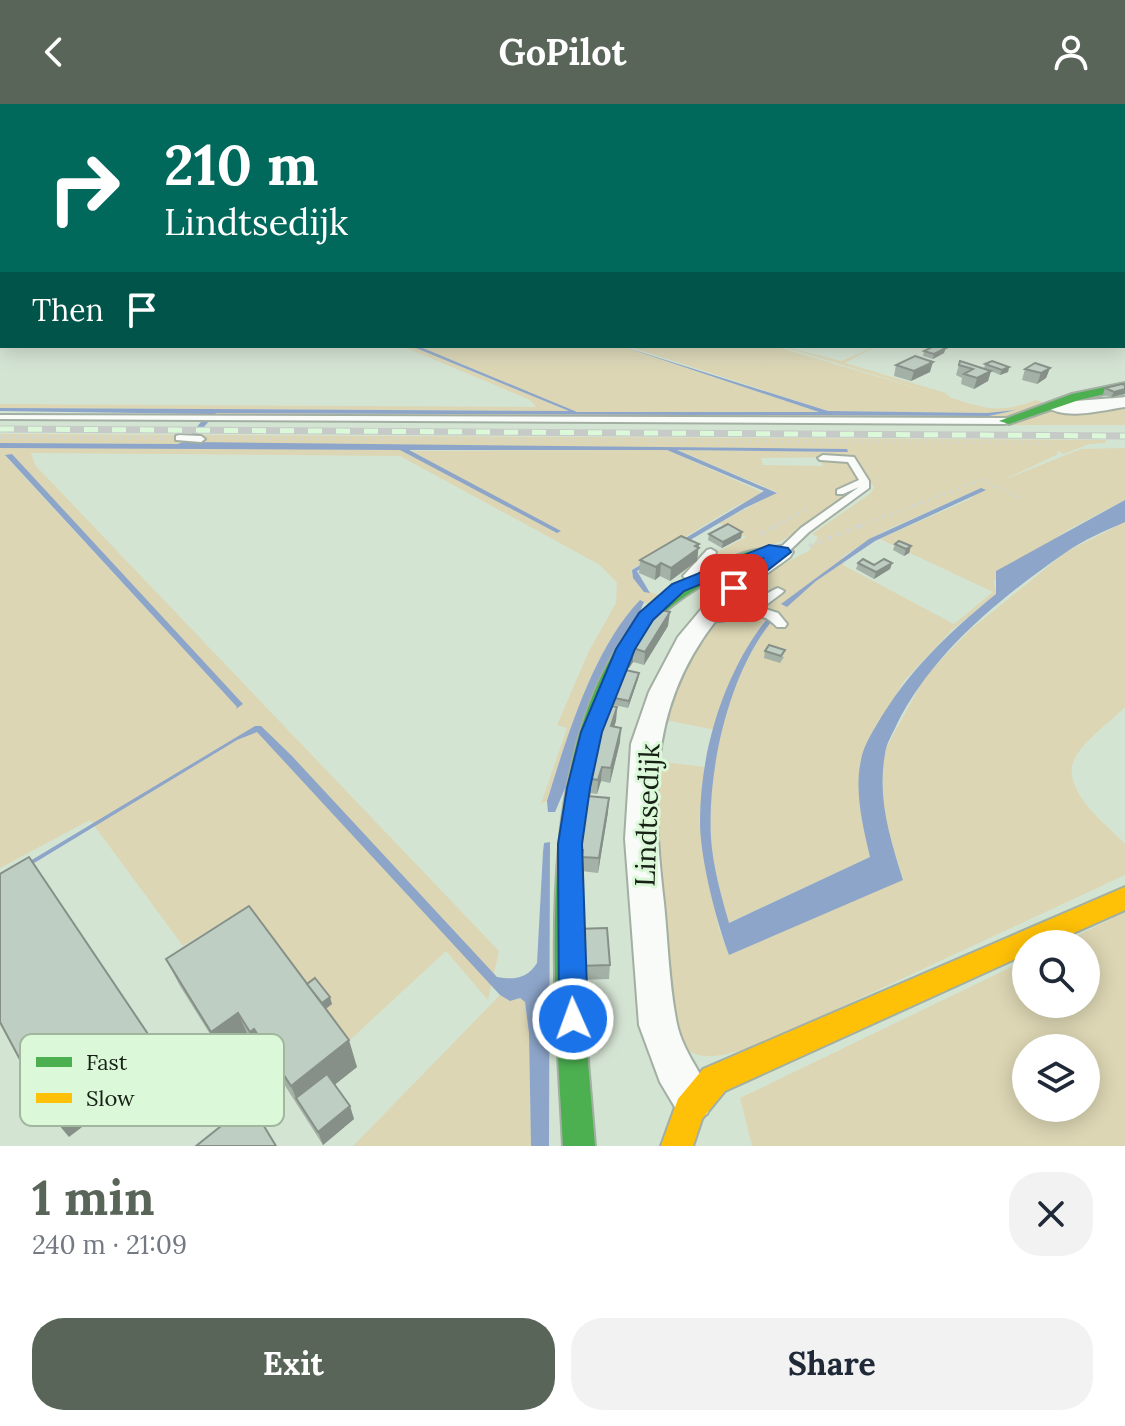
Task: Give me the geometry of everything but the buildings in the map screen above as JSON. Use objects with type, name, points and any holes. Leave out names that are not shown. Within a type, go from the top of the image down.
[{"type":"street","points":[[1005,421],[1125,386]]},
{"type":"street","points":[[1054,406],[1078,408],[1125,402]]},
{"type":"street","points":[[579,1146],[569,923],[570,844],[578,788],[592,732],[616,669],[646,617],[672,593],[769,550],[769,544]]},
{"type":"street","name":"Lindtsedijk","points":[[693,1100],[674,1068],[658,1025],[641,839],[645,744],[678,657],[706,617],[769,544]]},
{"type":"street","points":[[677,1146],[680,1126],[693,1100],[714,1080],[1125,898]]},
{"type":"lane","points":[[0,417],[1005,421]]},
{"type":"lane","points":[[179,438],[201,439]]},
{"type":"lane","points":[[769,544],[805,530],[861,490],[864,481],[851,459],[823,458]]},
{"type":"lane","points":[[840,492],[864,481]]},
{"type":"lane","points":[[660,619],[672,593],[709,557]]},
{"type":"lane","points":[[706,617],[725,617],[751,610],[778,591]]},
{"type":"lane","points":[[751,610],[770,613],[781,624]]},
{"type":"path","points":[[0,437],[179,438]]},
{"type":"path","points":[[201,439],[1050,443]]},
{"type":"path","points":[[769,544],[821,542],[981,480],[1022,499]]},
{"type":"path","points":[[769,544],[840,492]]},
{"type":"shaded area","points":[[407,348],[416,348],[569,411],[0,408],[0,404],[536,407],[530,400]]},
{"type":"shaded area","points":[[423,348],[627,348],[819,412],[576,412]]},
{"type":"shaded area","points":[[633,348],[781,348],[943,396],[787,348],[842,361],[872,348],[845,363],[983,407],[1012,407],[1036,400],[1044,403],[1002,419],[211,416],[220,412],[989,416],[1016,410],[987,413],[828,411]]},
{"type":"shaded area","points":[[1125,403],[1125,425],[1004,425],[1050,409]]},
{"type":"shaded area","points":[[0,434],[191,435],[178,439],[187,440],[178,444],[0,443]]},
{"type":"shaded area","points":[[196,435],[1106,440],[1105,443],[1089,444],[1064,454],[1057,451],[1058,454],[1001,481],[1081,449],[1125,448],[1125,500],[1068,530],[994,581],[996,594],[951,631],[904,681],[867,743],[861,815],[870,857],[728,923],[712,849],[712,783],[732,695],[756,643],[771,622],[767,619],[742,658],[715,730],[661,719],[670,695],[707,626],[757,613],[783,623],[780,613],[765,606],[782,593],[775,589],[746,607],[717,614],[759,577],[810,550],[818,537],[812,534],[871,493],[874,487],[853,457],[761,458],[763,465],[823,466],[821,460],[848,461],[859,478],[839,491],[859,484],[861,487],[780,542],[705,566],[712,555],[746,537],[719,523],[777,492],[677,450],[847,452],[847,449],[192,443]],"holes":[[[981,488],[970,499],[880,539],[993,592],[954,624],[843,565],[842,557],[882,532]]]},
{"type":"shaded area","points":[[0,448],[400,450],[561,532],[409,451],[667,450],[764,493],[736,506],[631,570],[641,587],[660,595],[651,606],[640,600],[608,643],[583,695],[547,801],[541,804],[567,728],[557,725],[589,651],[616,603],[617,583],[600,565],[400,456],[31,453],[35,465],[499,951],[488,1000],[446,951],[350,1040],[324,1009],[305,1005],[237,913],[183,946],[90,820],[0,868]],"holes":[[[12,454],[242,704],[237,707],[5,456]]]},
{"type":"shaded area","points":[[1125,522],[1125,707],[1086,743],[1072,768],[1078,793],[1125,844],[1125,875],[755,1047],[714,1056],[695,1054],[686,1049],[677,1041],[652,892],[656,761],[705,767],[699,820],[719,929],[729,954],[903,879],[884,818],[882,774],[885,750],[926,675],[971,629],[1066,552]]},
{"type":"shaded area","points":[[1125,912],[1125,1146],[752,1146],[740,1098],[1012,967],[1012,1018],[1100,1018],[1100,930],[1088,930]]},
{"type":"shaded area","points":[[500,995],[510,1001],[520,998],[525,1002],[529,1032],[531,1146],[353,1146]]},
{"type":"water","points":[[416,348],[423,348],[577,412],[819,412],[627,348],[828,411],[987,413],[1016,410],[989,416],[216,413],[191,442],[847,449],[848,452],[677,450],[777,493],[745,508],[637,571],[650,593],[644,592],[633,578],[632,570],[764,491],[667,450],[409,450],[561,531],[557,533],[400,450],[0,448],[0,443],[178,444],[187,440],[207,414],[0,411],[0,408],[569,411]]},
{"type":"water","points":[[12,454],[243,704],[236,709],[5,455]]},
{"type":"water","points":[[981,488],[986,490],[875,541],[816,581],[787,607],[781,604],[869,539]]},
{"type":"water","points":[[1125,500],[1125,522],[1072,548],[992,608],[948,651],[911,699],[888,743],[883,771],[886,818],[903,880],[729,955],[705,868],[700,833],[701,792],[710,739],[727,688],[752,640],[767,619],[772,621],[757,642],[733,695],[717,753],[713,783],[712,849],[729,923],[870,857],[862,821],[859,772],[865,747],[888,706],[945,639],[996,594],[996,571]]},
{"type":"water","points":[[640,600],[644,602],[555,812],[548,812],[547,801],[583,695],[608,643]]},
{"type":"water","points":[[255,726],[261,726],[291,755],[497,977],[520,977],[537,963],[543,852],[544,843],[550,842],[549,1146],[531,1146],[529,1033],[525,1002],[520,998],[510,1001],[500,995],[257,732],[237,740],[21,871],[0,879]]},
{"type":"railway","points":[[0,429],[1125,436]]},
{"type":"traffic: fast","points":[[1005,421],[1076,397],[1125,386]]},
{"type":"traffic: fast","points":[[579,1146],[570,1000],[569,916],[573,831],[586,749],[610,676],[650,616],[707,574],[753,556],[782,552]]},
{"type":"traffic: slow","points":[[677,1146],[689,1110],[714,1080],[1125,898]]},
{"type":"route","points":[[573,1019],[570,844],[578,788],[592,732],[626,649],[646,617],[661,602],[699,577],[769,550],[782,552],[734,588]]}]
